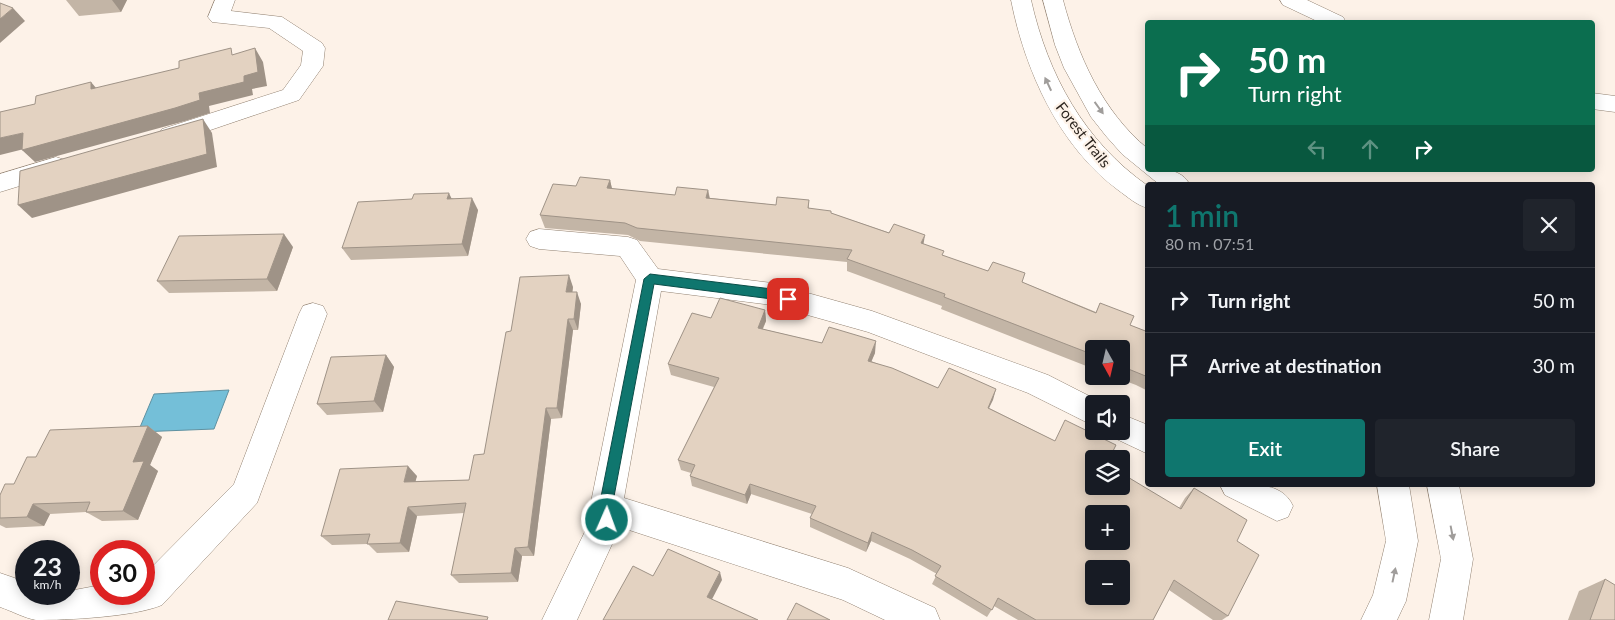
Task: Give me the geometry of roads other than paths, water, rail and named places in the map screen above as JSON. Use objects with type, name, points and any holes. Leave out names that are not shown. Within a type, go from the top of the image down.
[{"type":"street","points":[[146,141],[192,129],[291,95],[312,66],[314,48],[274,22],[219,17],[225,0]]},
{"type":"street","name":"Forest Trails","points":[[1020,0],[1036,60],[1054,97],[1082,138],[1112,172],[1145,197]]},
{"type":"street","points":[[1053,0],[1070,57],[1088,92],[1114,129],[1145,160]]},
{"type":"street","points":[[1290,0],[1331,20]]},
{"type":"street","points":[[1595,101],[1615,104]]},
{"type":"street","points":[[0,182],[80,159]]},
{"type":"street","points":[[1160,172],[1174,182]]},
{"type":"street","points":[[539,239],[628,247],[650,279],[606,507],[607,520],[559,620]]},
{"type":"street","points":[[650,279],[772,294],[872,322],[1038,384],[1085,408]]},
{"type":"street","points":[[0,590],[56,615],[150,593],[246,493],[313,314]]},
{"type":"street","points":[[1130,431],[1145,439]]},
{"type":"street","points":[[1240,487],[1277,506]]},
{"type":"street","points":[[1378,620],[1389,601],[1402,541],[1393,487]]},
{"type":"street","points":[[1443,487],[1457,559],[1446,620]]},
{"type":"street","points":[[606,507],[848,585],[923,620]]},
{"type":"water","points":[[229,390],[214,429],[138,432],[154,394]]}]
